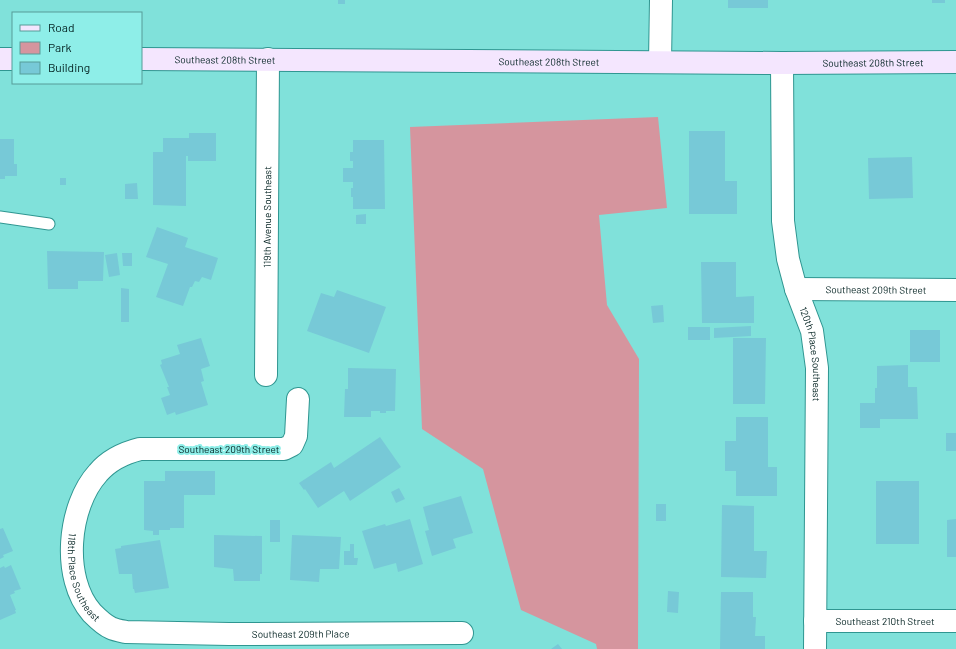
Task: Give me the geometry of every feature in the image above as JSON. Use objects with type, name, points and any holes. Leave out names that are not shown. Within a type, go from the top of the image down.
[{"type":"main road","points":[[0,59],[12,59]]},
{"type":"main road","name":"Southeast 208th Street","points":[[142,59],[782,63],[956,62]]},
{"type":"street","points":[[660,62],[661,0]]},
{"type":"street","name":"119th Avenue Southeast","points":[[266,375],[268,59]]},
{"type":"street","name":"120th Place Southeast","points":[[782,63],[783,221],[788,259],[796,289],[812,331],[817,368],[814,649]]},
{"type":"street","name":"Southeast 209th Street","points":[[796,289],[956,290]]},
{"type":"street","name":"Southeast 209th Street","points":[[118,457],[128,452],[151,449],[284,450],[292,445],[296,436],[298,399]]},
{"type":"street","name":"118th Place Southeast","points":[[118,457],[99,472],[85,492],[78,508],[75,520],[72,551],[73,568],[80,596],[86,606],[98,619],[110,628],[126,632],[139,632]]},
{"type":"street","name":"Southeast 210th Street","points":[[815,621],[956,621]]},
{"type":"street","name":"Southeast 209th Place","points":[[139,632],[229,641],[462,633]]},
{"type":"lane","points":[[0,217],[49,224]]},
{"type":"green space","points":[[658,117],[667,208],[599,215],[607,305],[639,359],[638,649],[597,649],[596,644],[521,610],[483,469],[422,429],[410,127]]},
{"type":"building","points":[[338,0],[345,0],[345,4],[338,4]]},
{"type":"building","points":[[728,0],[768,0],[768,8],[728,8]]},
{"type":"building","points":[[932,0],[945,0],[945,3],[932,3]]},
{"type":"building","points":[[689,131],[725,131],[725,181],[737,181],[737,214],[689,214]]},
{"type":"building","points":[[189,133],[216,133],[216,161],[188,161],[188,156],[186,156],[186,206],[153,205],[153,152],[163,152],[163,138],[189,138]]},
{"type":"building","points":[[0,139],[14,139],[14,164],[17,164],[17,176],[5,176],[5,179],[0,179]]},
{"type":"building","points":[[353,140],[384,140],[385,209],[353,209],[351,188],[353,188],[353,182],[343,182],[343,168],[353,168],[353,161],[350,161],[350,152],[353,152]]},
{"type":"building","points":[[912,157],[913,198],[869,199],[868,158]]},
{"type":"building","points":[[60,178],[66,178],[66,185],[60,185]]},
{"type":"building","points":[[137,183],[138,199],[125,199],[125,184]]},
{"type":"building","points":[[366,214],[366,224],[356,224],[356,215]]},
{"type":"building","points":[[157,227],[188,238],[185,247],[218,258],[211,280],[202,277],[199,282],[195,281],[192,287],[190,287],[183,306],[156,297],[168,264],[146,257]]},
{"type":"building","points":[[47,251],[104,252],[103,281],[78,281],[78,289],[48,289]]},
{"type":"building","points":[[117,253],[120,275],[109,277],[105,255]]},
{"type":"building","points":[[122,253],[132,253],[132,266],[123,266]]},
{"type":"building","points":[[701,262],[736,262],[736,297],[754,296],[754,323],[702,323]]},
{"type":"building","points":[[121,288],[129,289],[129,322],[121,322]]},
{"type":"building","points":[[337,290],[386,307],[369,353],[307,331],[321,293],[334,297]]},
{"type":"building","points":[[663,305],[664,322],[653,323],[651,306]]},
{"type":"building","points":[[751,326],[751,336],[714,338],[714,328]]},
{"type":"building","points":[[688,327],[710,327],[710,340],[688,340]]},
{"type":"building","points":[[910,330],[940,330],[940,362],[910,362]]},
{"type":"building","points":[[201,338],[210,366],[201,369],[204,381],[201,382],[208,405],[176,415],[175,412],[167,415],[161,398],[170,395],[167,387],[169,387],[160,365],[162,364],[161,360],[180,354],[177,345]]},
{"type":"building","points":[[733,338],[766,338],[765,404],[733,404]]},
{"type":"building","points":[[908,365],[908,387],[917,387],[918,419],[880,419],[880,428],[860,428],[860,403],[875,403],[877,366]]},
{"type":"building","points":[[348,368],[396,369],[395,411],[380,413],[380,411],[371,411],[371,417],[344,417],[345,389],[348,389]]},
{"type":"building","points":[[736,417],[768,417],[768,467],[777,467],[777,496],[736,496],[736,471],[725,471],[725,441],[736,441]]},
{"type":"building","points":[[946,433],[956,433],[956,451],[946,451]]},
{"type":"building","points":[[380,437],[401,467],[350,501],[344,491],[318,508],[299,483],[331,462],[334,468]]},
{"type":"building","points":[[165,471],[215,471],[215,495],[184,495],[184,528],[159,530],[159,535],[153,535],[153,531],[144,530],[144,481],[165,481]]},
{"type":"building","points":[[876,481],[919,481],[919,544],[876,544]]},
{"type":"building","points":[[399,488],[405,499],[396,503],[391,492]]},
{"type":"building","points":[[461,496],[473,533],[453,539],[456,548],[432,556],[425,531],[429,530],[423,507]]},
{"type":"building","points":[[656,504],[666,504],[666,521],[656,521]]},
{"type":"building","points":[[722,505],[754,506],[754,551],[767,551],[766,578],[721,577]]},
{"type":"building","points":[[410,519],[423,564],[398,572],[396,563],[374,569],[362,531],[385,524],[386,526]]},
{"type":"building","points":[[956,519],[956,557],[947,557],[947,520]]},
{"type":"building","points":[[270,520],[280,520],[280,542],[270,542]]},
{"type":"building","points":[[3,528],[13,551],[3,555],[4,557],[0,559],[0,529]]},
{"type":"building","points":[[214,535],[262,536],[262,574],[260,574],[260,581],[234,581],[233,569],[214,567]]},
{"type":"building","points":[[292,535],[341,537],[339,569],[320,569],[319,582],[290,580]]},
{"type":"building","points":[[160,540],[169,588],[135,593],[133,589],[132,574],[119,574],[115,549],[121,548],[121,546]]},
{"type":"building","points":[[350,544],[354,544],[354,558],[358,558],[357,565],[344,565],[344,551],[350,551]]},
{"type":"building","points":[[11,565],[21,589],[14,591],[15,593],[10,595],[16,613],[0,620],[0,568],[4,566],[5,568]]},
{"type":"building","points":[[668,591],[679,592],[678,613],[667,612]]},
{"type":"building","points":[[721,592],[753,592],[753,617],[756,617],[755,636],[765,636],[765,649],[720,649]]},
{"type":"building","points":[[558,644],[562,649],[551,649]]}]
